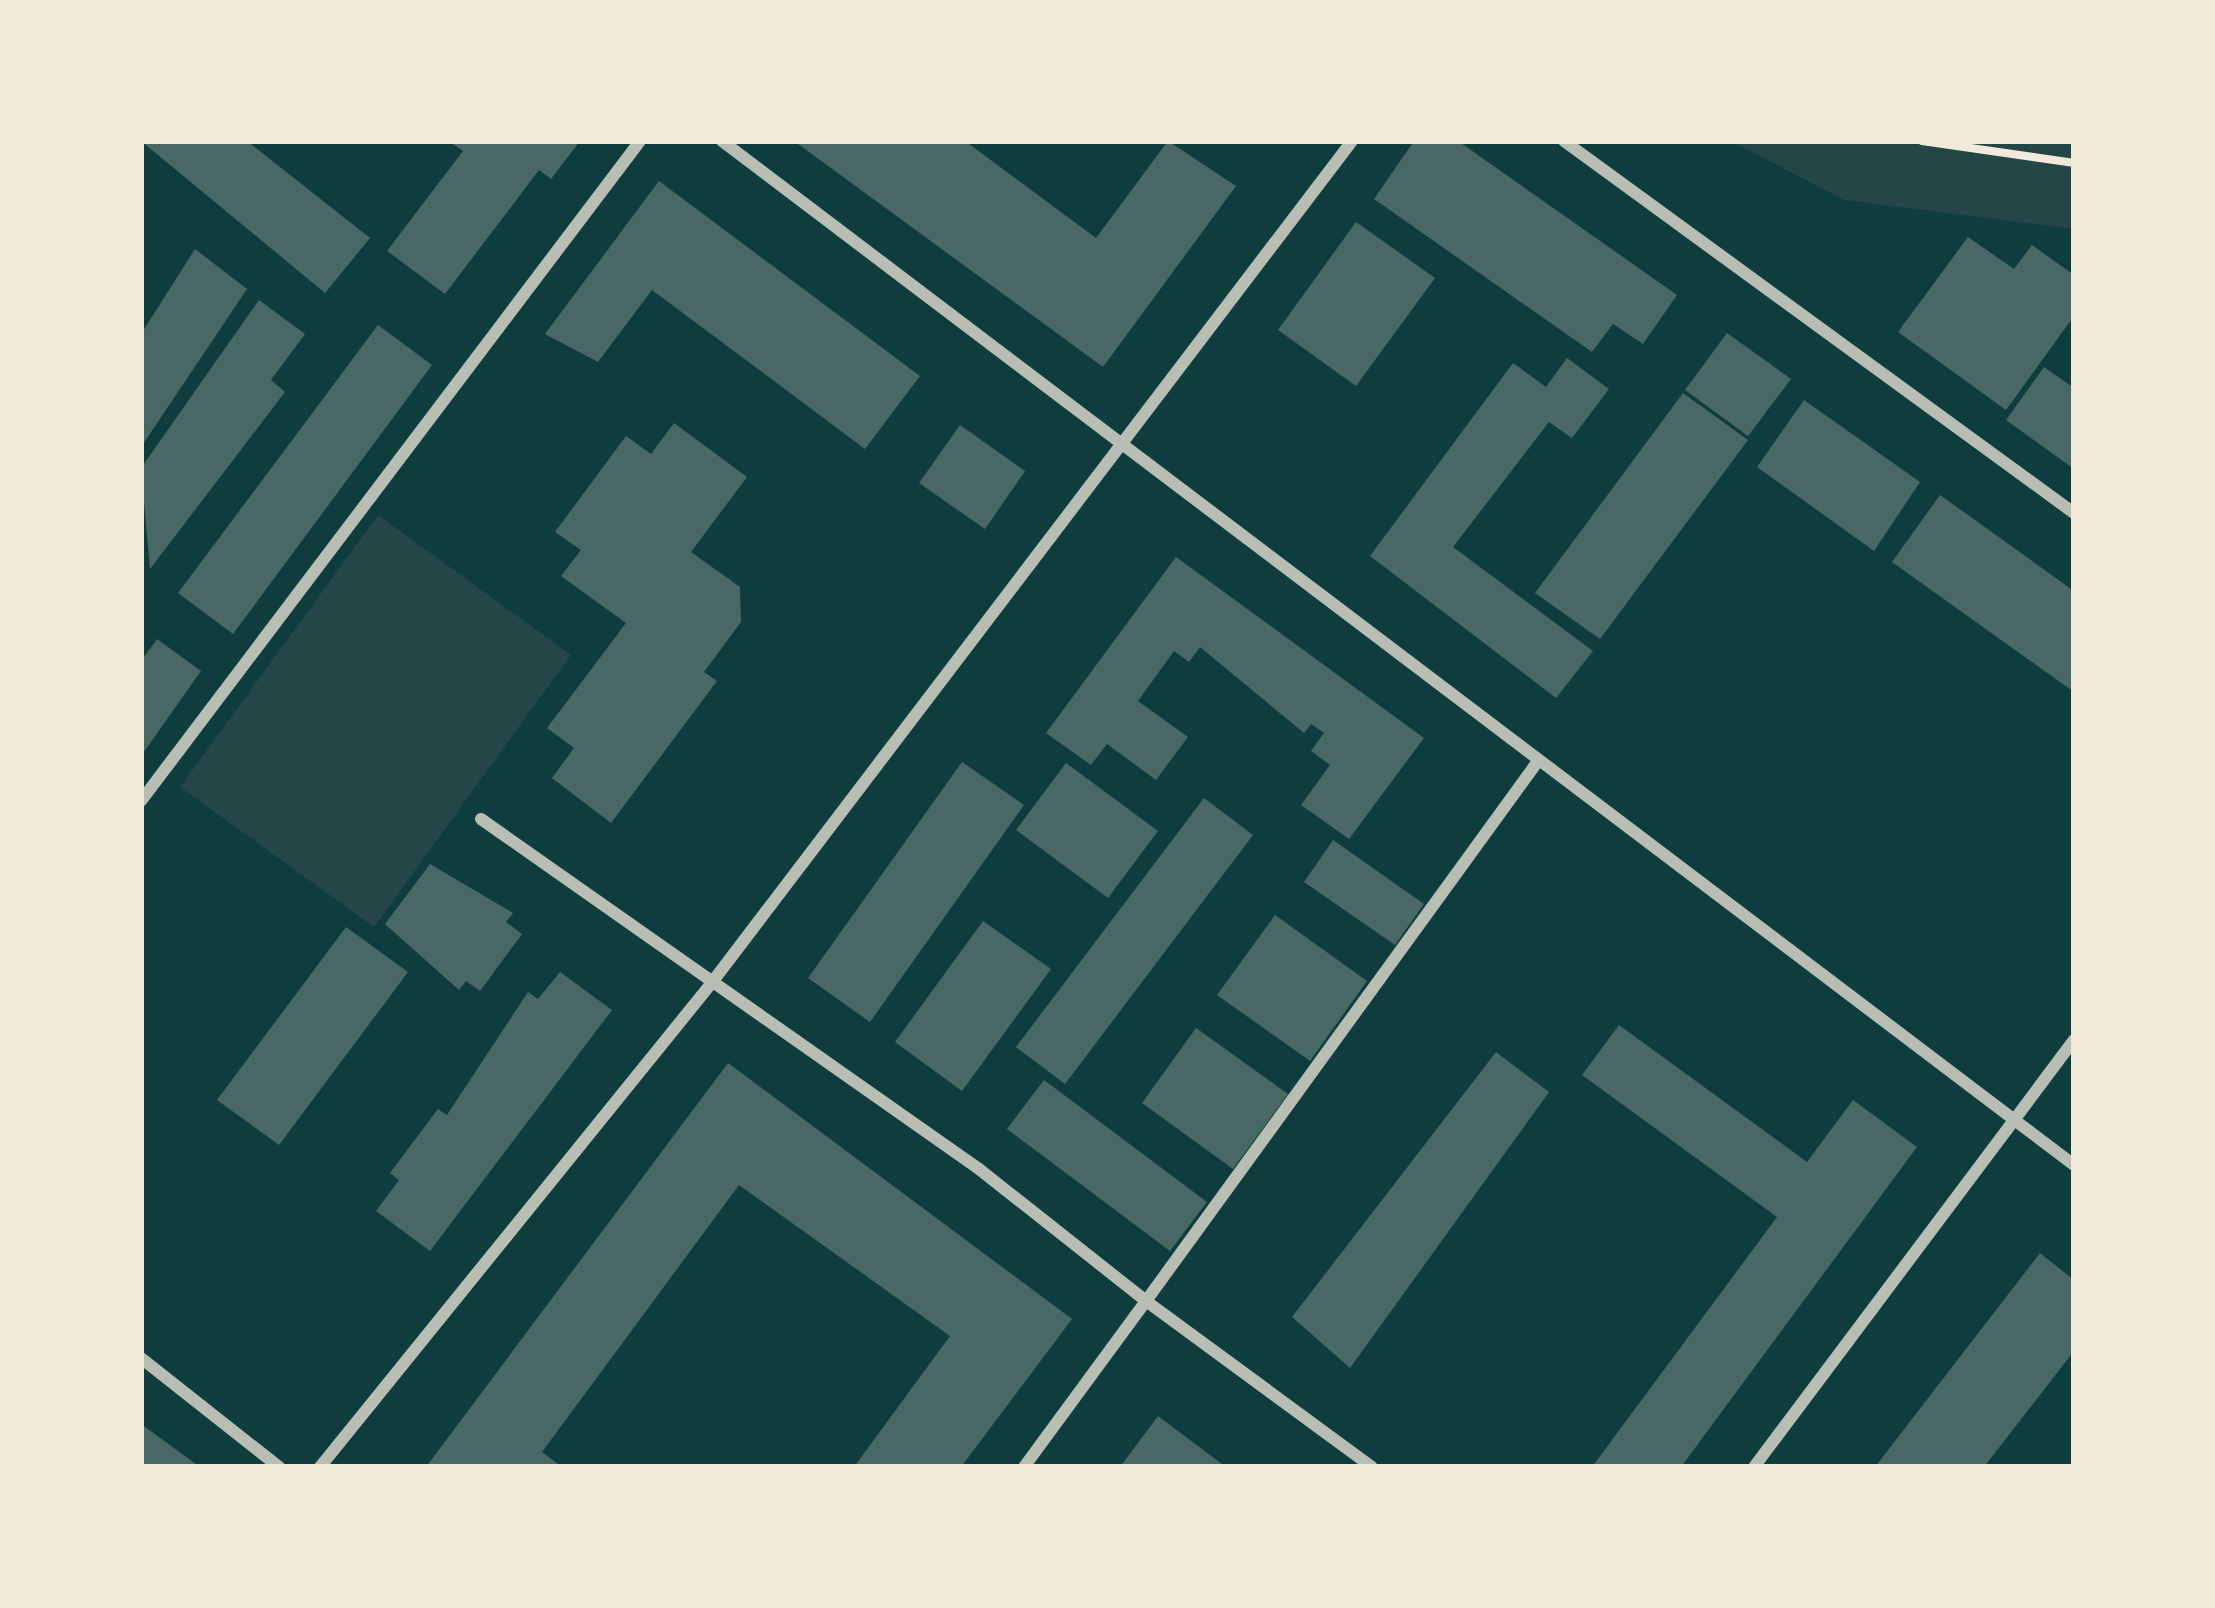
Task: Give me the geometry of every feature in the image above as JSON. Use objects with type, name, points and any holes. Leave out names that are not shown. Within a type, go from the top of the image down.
[{"type":"street","points":[[141,801],[640,141]]},
{"type":"street","points":[[722,141],[2074,1165]]},
{"type":"street","points":[[320,1467],[710,985],[1352,141]]},
{"type":"street","points":[[1564,141],[2074,513]]},
{"type":"street","points":[[1024,1467],[1538,761]]},
{"type":"street","points":[[481,819],[710,985],[979,1169],[1372,1467]]},
{"type":"street","points":[[1754,1467],[2074,1040]]},
{"type":"street","points":[[141,1358],[279,1467]]},
{"type":"path","points":[[1922,141],[2074,163]]},
{"type":"shaded area","points":[[1731,141],[2074,141],[2074,229],[1844,200]]},
{"type":"shaded area","points":[[378,515],[571,655],[374,927],[180,787]]},
{"type":"building","points":[[141,141],[247,141],[370,238],[325,293]]},
{"type":"building","points":[[449,141],[580,141],[551,179],[539,170],[445,294],[387,251],[463,151]]},
{"type":"building","points":[[794,141],[965,141],[1096,238],[1168,141],[1236,186],[1103,367]]},
{"type":"building","points":[[1414,141],[1458,141],[1677,295],[1643,344],[1613,324],[1592,352],[1374,199]]},
{"type":"building","points":[[659,181],[920,376],[865,449],[652,290],[598,362],[545,334]]},
{"type":"building","points":[[1356,222],[1435,278],[1356,386],[1278,330]]},
{"type":"building","points":[[1968,237],[2014,269],[2032,245],[2074,275],[2074,316],[2006,410],[1898,332]]},
{"type":"building","points":[[195,249],[247,289],[141,447],[141,334]]},
{"type":"building","points":[[259,300],[305,334],[271,380],[285,392],[150,569],[141,468]]},
{"type":"building","points":[[378,325],[432,365],[233,634],[178,593]]},
{"type":"building","points":[[1727,333],[1791,379],[1748,436],[1685,390]]},
{"type":"building","points":[[1567,358],[1609,389],[1572,438],[1549,422],[1453,547],[1593,651],[1556,698],[1370,556],[1513,363],[1546,387]]},
{"type":"building","points":[[2044,367],[2074,388],[2074,469],[2006,420]]},
{"type":"building","points":[[1683,393],[1748,440],[1600,639],[1535,593]]},
{"type":"building","points":[[1804,400],[1920,482],[1874,551],[1757,467]]},
{"type":"building","points":[[674,423],[747,477],[691,552],[740,587],[741,622],[704,672],[717,681],[611,823],[552,778],[574,748],[547,728],[626,623],[561,576],[581,550],[555,532],[626,436],[651,454]]},
{"type":"building","points":[[960,425],[1025,471],[985,529],[919,483]]},
{"type":"building","points":[[1940,495],[2074,591],[2074,692],[1892,562]]},
{"type":"building","points":[[1176,557],[1424,738],[1349,839],[1301,805],[1330,765],[1311,751],[1324,733],[1311,724],[1304,733],[1200,647],[1189,662],[1174,651],[1138,701],[1188,737],[1156,780],[1107,744],[1091,765],[1046,733]]},
{"type":"building","points":[[157,639],[201,671],[141,756],[141,661]]},
{"type":"building","points":[[962,762],[1024,805],[870,1022],[808,978]]},
{"type":"building","points":[[1066,763],[1158,831],[1108,898],[1016,830]]},
{"type":"building","points":[[1204,798],[1253,835],[1065,1084],[1016,1047]]},
{"type":"building","points":[[1333,840],[1424,904],[1395,945],[1304,882]]},
{"type":"building","points":[[430,864],[513,913],[506,922],[522,934],[480,991],[466,981],[459,990],[385,924]]},
{"type":"building","points":[[1275,915],[1367,981],[1310,1061],[1217,995]]},
{"type":"building","points":[[983,921],[1051,969],[962,1091],[895,1042]]},
{"type":"building","points":[[346,927],[408,972],[279,1145],[217,1100]]},
{"type":"building","points":[[560,972],[612,1010],[430,1251],[376,1211],[399,1180],[390,1173],[438,1109],[447,1115],[528,992],[538,999]]},
{"type":"building","points":[[1619,1025],[1807,1162],[1853,1100],[1917,1147],[1681,1467],[1592,1467],[1777,1217],[1582,1075]]},
{"type":"building","points":[[1196,1028],[1288,1094],[1233,1169],[1142,1103]]},
{"type":"building","points":[[1496,1052],[1549,1092],[1350,1368],[1292,1317]]},
{"type":"building","points":[[728,1063],[1072,1319],[961,1467],[854,1467],[950,1336],[739,1185],[542,1452],[562,1467],[426,1467]]},
{"type":"building","points":[[1044,1080],[1207,1202],[1170,1251],[1007,1129]]},
{"type":"building","points":[[2040,1253],[2074,1280],[2074,1351],[1984,1467],[1875,1467]]},
{"type":"building","points":[[1158,1416],[1226,1467],[1120,1467]]},
{"type":"building","points":[[141,1424],[200,1467],[141,1467]]}]
